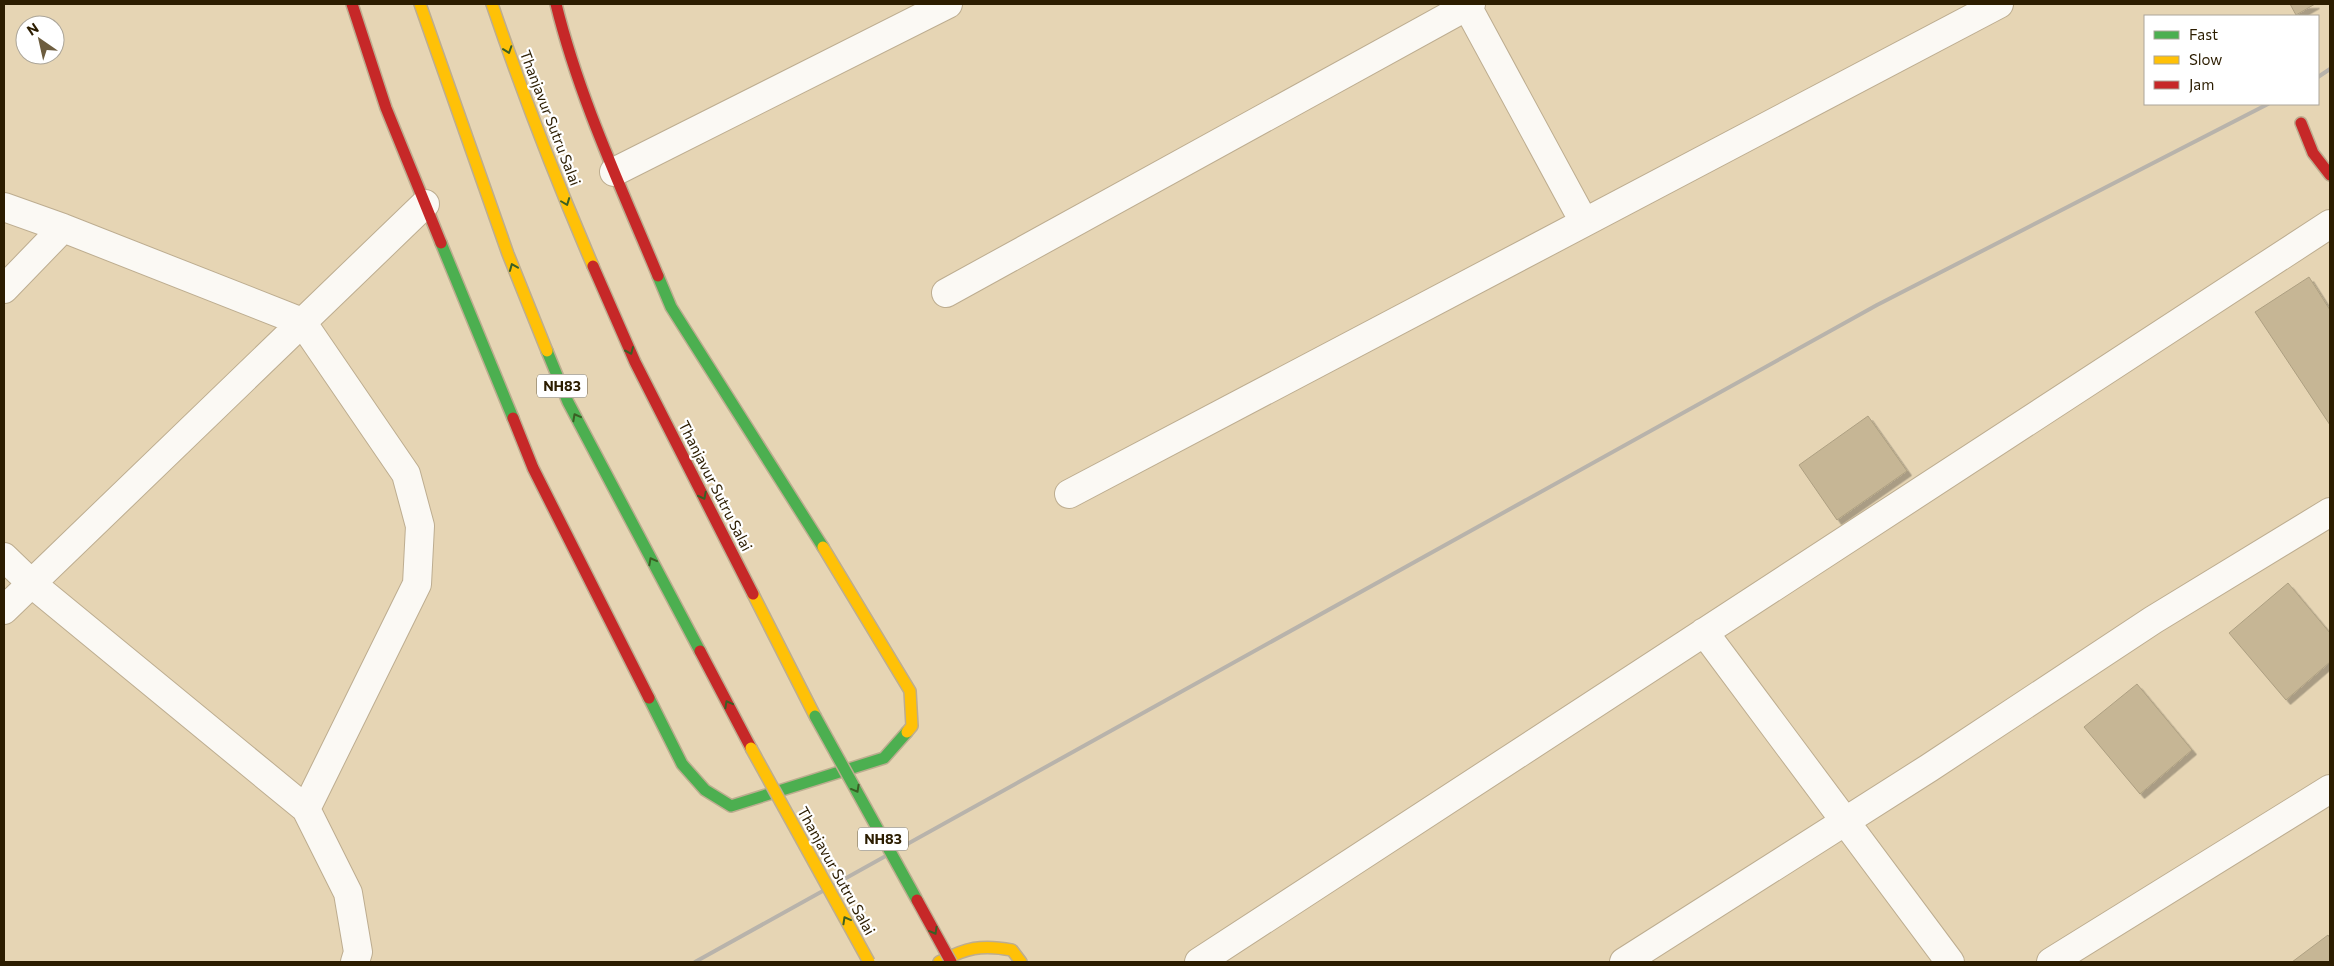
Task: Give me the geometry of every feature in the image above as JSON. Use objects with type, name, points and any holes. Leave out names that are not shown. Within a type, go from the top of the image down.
[{"type":"main road","points":[[352,4],[386,108],[533,468],[682,764],[705,790],[732,806],[884,758],[912,726],[910,691],[848,585],[671,307],[614,172],[566,44],[556,4]]},
{"type":"main road","name":"Thanjavur Sutru Salai","points":[[420,4],[508,254],[568,402],[751,748],[869,962]]},
{"type":"main road","name":"Thanjavur Sutru Salai","points":[[492,4],[509,54],[572,217],[635,362],[815,716],[952,962]]},
{"type":"main road","points":[[2301,123],[2313,153],[2330,175]]},
{"type":"main road","points":[[939,962],[968,947],[995,946],[1012,950],[1021,962]]},
{"type":"street","points":[[614,172],[948,4]]},
{"type":"street","points":[[1070,494],[1999,4]]},
{"type":"street","points":[[946,293],[1468,5],[1584,222]]},
{"type":"street","points":[[4,610],[425,204]]},
{"type":"street","points":[[4,207],[302,322],[406,474],[420,526],[417,584],[306,809]]},
{"type":"street","points":[[1199,962],[2330,224]]},
{"type":"street","points":[[4,289],[62,228]]},
{"type":"street","points":[[1624,962],[1844,822],[2153,620],[2330,512]]},
{"type":"street","points":[[4,557],[31,583],[306,809],[348,893],[358,952],[355,962]]},
{"type":"street","points":[[1704,632],[1950,962]]},
{"type":"street","points":[[2051,962],[2330,790]]},
{"type":"building","points":[[2290,4],[2315,4],[2296,15]]},
{"type":"building","points":[[2309,277],[2330,310],[2330,425],[2255,312]]},
{"type":"building","points":[[1868,416],[1907,471],[1837,520],[1799,465]]},
{"type":"building","points":[[2288,583],[2330,633],[2330,662],[2286,700],[2229,633]]},
{"type":"building","points":[[2137,684],[2192,750],[2140,794],[2084,727]]},
{"type":"building","points":[[2328,935],[2330,938],[2330,962],[2292,962]]},
{"type":"railway","points":[[2319,76],[2330,69]]},
{"type":"railway","points":[[695,962],[1877,305],[2266,105]]},
{"type":"traffic: fast","points":[[441,243],[513,418]]},
{"type":"traffic: fast","points":[[658,276],[671,307],[823,547]]},
{"type":"traffic: fast","points":[[547,351],[568,402],[700,651]]},
{"type":"traffic: fast","points":[[649,698],[682,764],[705,790],[731,806],[884,758],[907,732]]},
{"type":"traffic: fast","points":[[815,716],[917,900]]},
{"type":"traffic: slow","points":[[420,4],[508,254],[547,351]]},
{"type":"traffic: slow","points":[[492,4],[540,136],[593,266]]},
{"type":"traffic: slow","points":[[823,547],[910,691],[912,726],[907,732]]},
{"type":"traffic: slow","points":[[753,594],[815,716]]},
{"type":"traffic: slow","points":[[751,748],[869,962]]},
{"type":"traffic: slow","points":[[939,962],[957,953],[982,947],[1012,950],[1021,962]]},
{"type":"traffic: jam","points":[[352,4],[386,108],[441,243]]},
{"type":"traffic: jam","points":[[556,4],[576,74],[658,276]]},
{"type":"traffic: jam","points":[[2301,123],[2313,153],[2330,175]]},
{"type":"traffic: jam","points":[[593,266],[635,362],[753,594]]},
{"type":"traffic: jam","points":[[513,418],[533,468],[649,698]]},
{"type":"traffic: jam","points":[[700,651],[751,748]]},
{"type":"traffic: jam","points":[[917,900],[951,962]]}]
